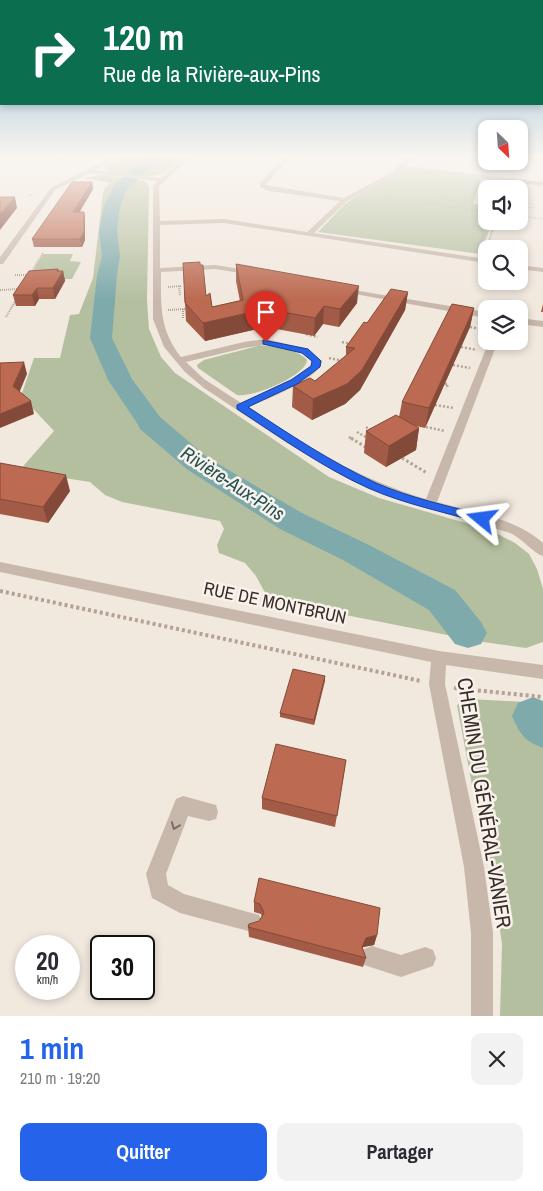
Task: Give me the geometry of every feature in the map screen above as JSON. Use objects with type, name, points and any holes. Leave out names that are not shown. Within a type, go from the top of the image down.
[{"type":"street","points":[[0,262],[42,204]]},
{"type":"street","points":[[157,204],[157,312],[159,326],[164,339],[179,361],[197,378],[294,442],[352,476],[392,493],[515,530],[526,535],[543,551]]},
{"type":"street","points":[[309,234],[340,204]]},
{"type":"street","points":[[157,223],[224,221],[478,260]]},
{"type":"street","points":[[157,270],[215,267],[266,276]]},
{"type":"street","points":[[528,268],[543,270]]},
{"type":"street","points":[[334,288],[478,314]]},
{"type":"street","points":[[528,322],[543,324]]},
{"type":"street","points":[[179,361],[244,345],[266,342],[305,351],[316,361],[316,367],[303,377],[241,407]]},
{"type":"street","points":[[430,504],[490,350]]},
{"type":"street","name":"RUE DE MONTBRUN","points":[[0,567],[439,657],[543,672]]},
{"type":"street","name":"CHEMIN DU GÉNÉRAL-VANIER","points":[[439,657],[437,684],[474,867],[482,933],[482,1016]]},
{"type":"street","points":[[209,812],[183,805],[156,874],[159,891],[180,903],[252,922]]},
{"type":"street","points":[[372,957],[401,966],[425,958]]},
{"type":"path","points":[[434,204],[478,211]]},
{"type":"path","points":[[459,204],[467,209]]},
{"type":"path","points":[[528,207],[533,208],[535,205]]},
{"type":"path","points":[[528,217],[543,219]]},
{"type":"path","points":[[474,256],[484,234],[483,230]]},
{"type":"path","points":[[15,275],[29,276],[43,253]]},
{"type":"path","points":[[165,287],[181,286],[180,295]]},
{"type":"path","points":[[0,290],[23,289],[6,317]]},
{"type":"path","points":[[166,310],[184,309],[183,318]]},
{"type":"path","points":[[470,327],[478,328]]},
{"type":"path","points":[[306,334],[318,337]]},
{"type":"path","points":[[342,342],[359,346]]},
{"type":"path","points":[[461,347],[478,350]]},
{"type":"path","points":[[324,357],[348,362]]},
{"type":"path","points":[[453,365],[472,369]]},
{"type":"path","points":[[445,384],[448,384],[446,389]]},
{"type":"path","points":[[435,405],[456,409]]},
{"type":"path","points":[[366,427],[379,436]]},
{"type":"path","points":[[426,427],[447,432]]},
{"type":"path","points":[[357,432],[371,440]]},
{"type":"path","points":[[349,437],[370,449]]},
{"type":"path","points":[[402,458],[429,475]]},
{"type":"path","points":[[0,591],[410,679]]},
{"type":"path","points":[[463,690],[543,697]]},
{"type":"green space","points":[[102,204],[149,204],[147,300],[149,329],[161,357],[175,373],[329,477],[379,498],[490,530],[515,543],[529,554],[537,569],[543,589],[543,642],[526,648],[483,642],[269,600],[256,576],[245,563],[219,553],[217,545],[224,529],[220,521],[122,502],[105,495],[90,482],[19,471],[54,431],[21,396],[34,358],[60,358],[70,315],[79,314],[93,278]]},
{"type":"green space","points":[[345,204],[476,204],[478,205],[478,230],[489,230],[486,240],[478,240],[478,254],[318,232]]},
{"type":"green space","points":[[43,254],[73,254],[70,261],[81,262],[72,279],[28,280]]},
{"type":"green space","points":[[258,346],[284,348],[303,356],[307,360],[298,373],[288,379],[277,385],[244,395],[237,395],[198,368],[197,365],[204,360]]},
{"type":"green space","points":[[469,699],[543,703],[543,1016],[500,1016],[502,944],[489,852],[472,785],[457,705]]},
{"type":"building","points":[[0,204],[8,204],[0,214]]},
{"type":"building","points":[[56,204],[78,204],[73,212],[84,212],[84,232],[80,239],[32,239]]},
{"type":"building","points":[[200,262],[200,265],[203,265],[206,296],[210,293],[212,307],[243,300],[236,264],[359,286],[340,309],[324,306],[315,318],[266,309],[203,323],[185,303],[183,263]]},
{"type":"building","points":[[58,269],[57,271],[63,271],[53,288],[37,288],[32,295],[13,295],[29,271]]},
{"type":"building","points":[[391,289],[408,292],[362,370],[347,384],[313,399],[293,386],[310,378],[315,381],[355,348],[346,347],[364,322],[367,323]]},
{"type":"building","points":[[452,304],[474,308],[429,408],[402,402]]},
{"type":"building","points":[[24,362],[13,386],[31,401],[0,414],[0,363]]},
{"type":"building","points":[[396,415],[419,428],[389,446],[366,431]]},
{"type":"building","points":[[0,463],[66,475],[43,507],[0,499]]},
{"type":"building","points":[[293,669],[325,676],[314,720],[280,713]]},
{"type":"building","points":[[276,744],[346,760],[337,816],[262,798]]},
{"type":"building","points":[[259,878],[380,908],[377,935],[366,938],[362,947],[366,958],[248,927],[249,924],[259,921],[264,913],[260,904],[254,902]]},
{"type":"waterway","name":"Rivière-Aux-Pins","points":[[113,204],[108,232],[111,256],[107,275],[101,338],[120,380],[150,423],[198,464],[291,521],[355,552],[442,600],[468,633]]},
{"type":"waterway","name":"Rivière-Aux-Pins","points":[[533,716],[543,729]]},
{"type":"route","points":[[266,342],[305,351],[313,356],[316,361],[316,367],[309,374],[294,382],[241,407],[330,464],[373,486],[407,498],[482,519]]}]
